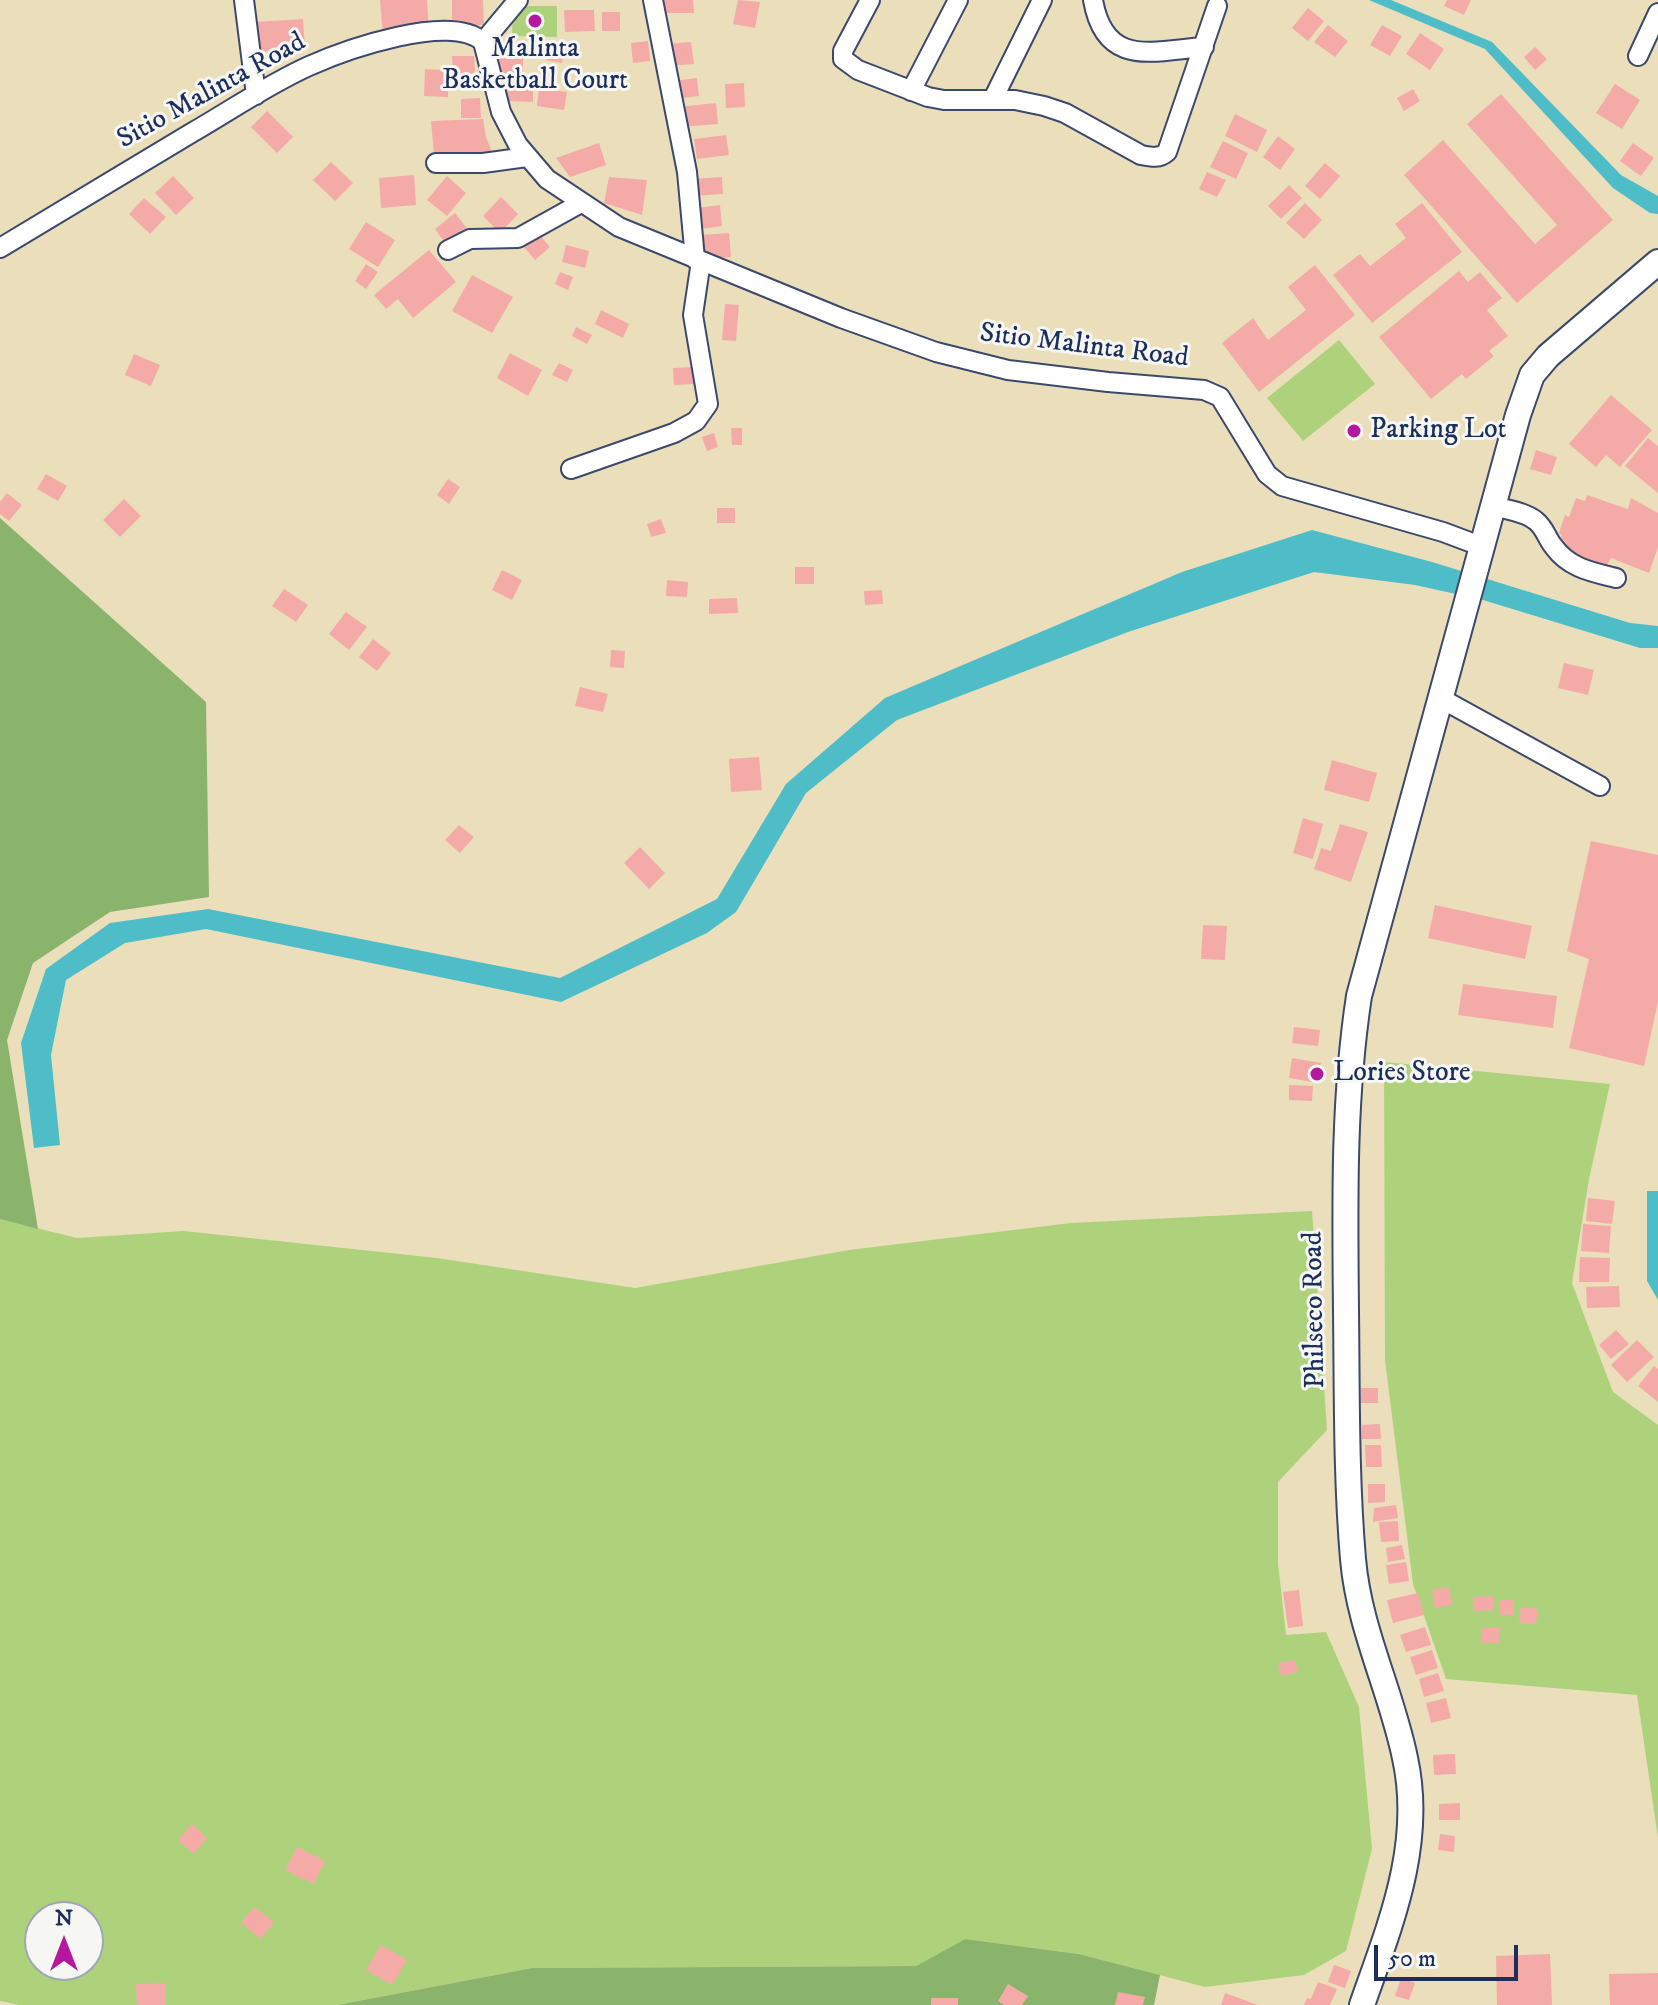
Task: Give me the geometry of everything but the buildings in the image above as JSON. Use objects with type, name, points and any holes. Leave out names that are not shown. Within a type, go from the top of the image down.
[{"type":"street","points":[[244,0],[256,95]]},
{"type":"street","points":[[483,42],[518,0]]},
{"type":"street","points":[[571,469],[674,433],[703,415],[708,404],[693,315],[698,260],[687,172],[653,0]]},
{"type":"street","points":[[870,0],[843,51],[843,59],[858,70],[944,100],[993,99],[1044,106],[1065,113],[1141,155],[1162,156],[1167,152],[1217,6]]},
{"type":"street","points":[[911,91],[958,0]]},
{"type":"street","points":[[993,99],[1042,0]]},
{"type":"street","points":[[1093,0],[1099,25],[1106,36],[1123,48],[1145,52],[1204,47]]},
{"type":"street","points":[[1638,56],[1658,13]]},
{"type":"street","name":"Sitio Malinta Road","points":[[0,248],[310,65],[407,35],[457,29],[475,34],[483,42],[501,112],[527,157],[547,179],[619,227],[841,318],[936,352],[983,364],[1094,381],[1204,390],[1220,397],[1267,474],[1282,486],[1443,532],[1481,551]]},
{"type":"street","points":[[436,163],[483,163],[527,157]]},
{"type":"street","points":[[448,250],[470,239],[518,238],[581,203]]},
{"type":"street","name":"Philseco Road","points":[[1362,2005],[1400,1892],[1410,1844],[1410,1809],[1405,1758],[1366,1632],[1358,1601],[1353,1558],[1347,1440],[1344,1201],[1347,1081],[1359,996],[1521,404],[1532,375],[1548,356],[1658,262]]},
{"type":"street","points":[[1494,506],[1533,518],[1543,527],[1551,544],[1570,563],[1616,578]]},
{"type":"street","points":[[1440,698],[1600,786]]},
{"type":"green space","name":"Malinta Basketball Court","points":[[513,6],[557,6],[557,37],[512,36]]},
{"type":"green space","points":[[1339,340],[1375,384],[1303,441],[1267,398]]},
{"type":"green space","points":[[0,518],[206,702],[209,897],[110,912],[33,963],[7,1040],[38,1229],[0,1219]]},
{"type":"green space","points":[[1384,1062],[1610,1084],[1589,1179],[1572,1283],[1613,1392],[1658,1425],[1658,1838],[1637,1695],[1446,1679],[1413,1584],[1385,1360]]},
{"type":"green space","points":[[1312,1211],[1327,1430],[1278,1482],[1278,1563],[1286,1635],[1326,1632],[1359,1707],[1372,1849],[1346,1951],[1304,1975],[1205,1987],[1079,1954],[965,1939],[916,1966],[532,1968],[337,2005],[19,2005],[0,2001],[0,1219],[77,1238],[184,1231],[437,1258],[635,1288],[849,1250],[1071,1223]]},
{"type":"green space","points":[[965,1939],[1079,1954],[1160,1975],[1154,2005],[337,2005],[532,1968],[916,1966]]},
{"type":"water","points":[[1369,0],[1391,0],[1492,42],[1621,175],[1658,196],[1658,214],[1650,213],[1613,188],[1485,49]]},
{"type":"water","points":[[1312,530],[1432,562],[1630,623],[1658,626],[1658,648],[1640,648],[1483,600],[1415,585],[1314,572],[1128,632],[897,720],[806,793],[736,912],[707,933],[561,1002],[206,929],[125,943],[66,980],[51,1055],[60,1145],[34,1148],[21,1043],[46,969],[110,923],[208,909],[560,978],[717,899],[786,784],[885,698],[1182,572]]},
{"type":"water","points":[[1647,1191],[1658,1191],[1658,1300],[1647,1281]]},
{"type":"place","name":"Malinta Basketball Court","points":[[535,21]]},
{"type":"place","name":"Parking Lot","points":[[1354,431]]},
{"type":"place","name":"Lories Store","points":[[1317,1074]]}]
